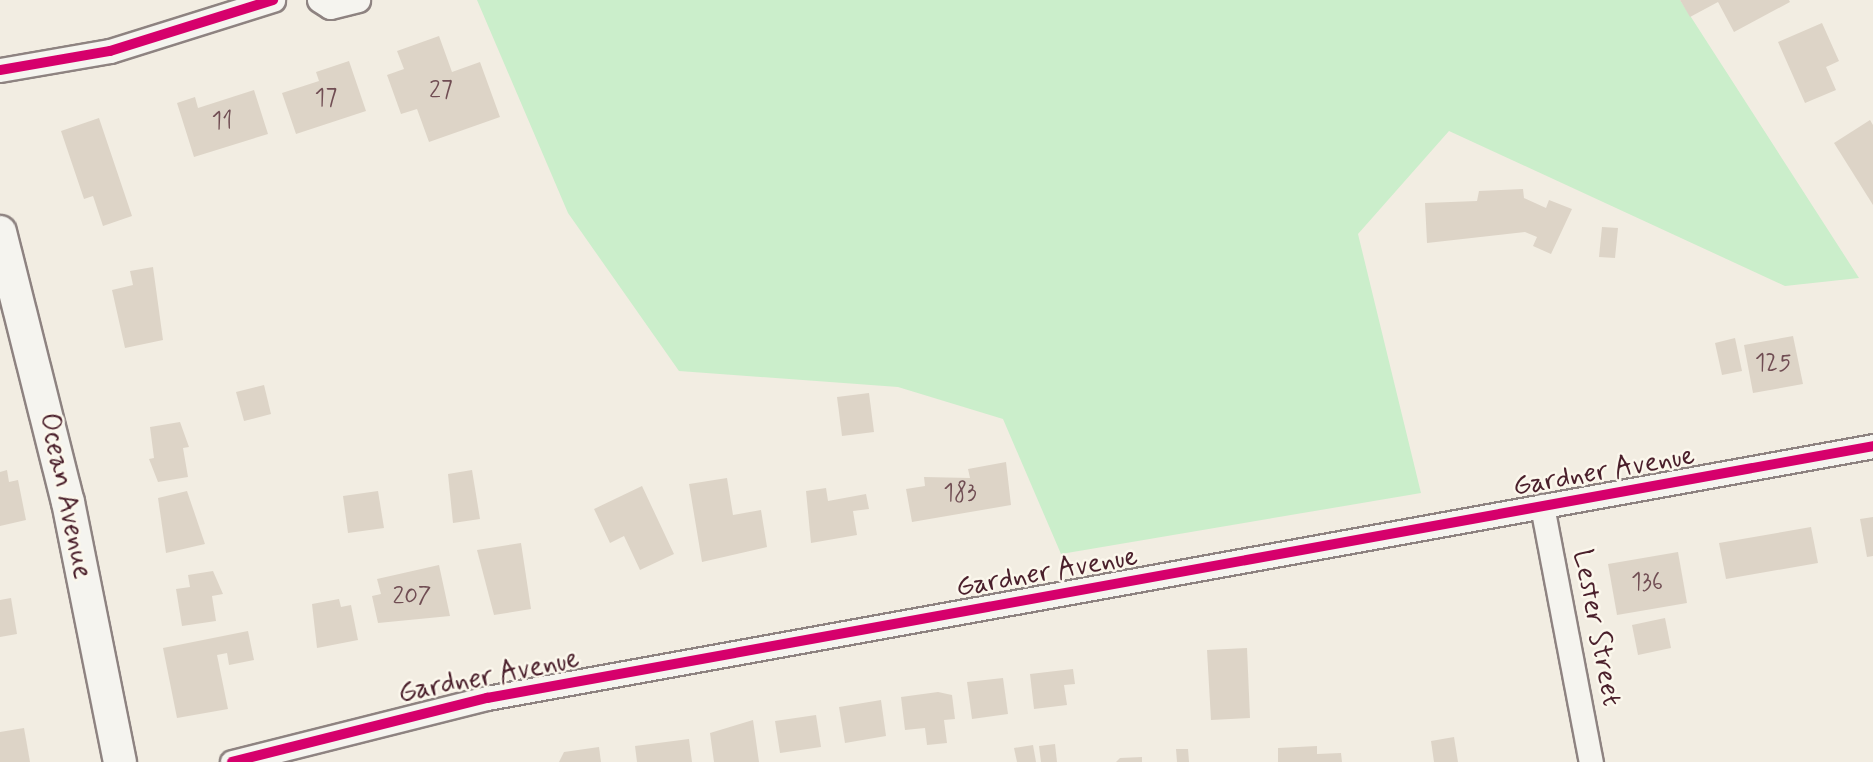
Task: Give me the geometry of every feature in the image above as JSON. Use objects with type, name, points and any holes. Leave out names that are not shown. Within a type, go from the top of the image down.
[{"type":"main road","name":"Ocean Avenue","points":[[0,232],[68,502],[120,762]]},
{"type":"street","points":[[0,70],[110,51],[273,0]]},
{"type":"street","points":[[319,0],[330,7],[358,0]]},
{"type":"street","name":"Gardner Avenue","points":[[232,762],[487,698],[1873,446]]},
{"type":"street","name":"Lester Street","points":[[1542,506],[1591,762]]},
{"type":"green space","points":[[477,0],[1680,0],[1859,278],[1785,286],[1449,131],[1358,234],[1421,493],[1061,554],[1003,419],[898,387],[679,371],[568,213]]},
{"type":"building","points":[[1680,0],[1790,2],[1734,32],[1718,2],[1690,17]]},
{"type":"building","points":[[1822,23],[1839,61],[1826,67],[1836,90],[1805,103],[1778,42]]},
{"type":"building","points":[[439,36],[452,72],[480,62],[500,117],[429,142],[417,109],[401,114],[387,75],[404,69],[397,51]]},
{"type":"building","points":[[349,61],[366,111],[296,134],[282,93],[319,81],[316,72]]},
{"type":"building","points":[[254,90],[268,134],[194,157],[177,103],[195,97],[198,108]]},
{"type":"building","points":[[99,118],[132,216],[103,226],[93,196],[84,199],[61,131]]},
{"type":"building","points":[[1870,120],[1873,125],[1873,205],[1834,143]]},
{"type":"building","points":[[1523,189],[1524,198],[1546,208],[1549,200],[1572,209],[1551,254],[1533,246],[1537,237],[1525,232],[1427,243],[1425,203],[1477,201],[1479,191]]},
{"type":"building","points":[[1602,227],[1618,228],[1615,258],[1599,257]]},
{"type":"building","points":[[153,267],[163,340],[125,348],[112,290],[133,285],[130,271]]},
{"type":"building","points":[[1793,336],[1803,384],[1753,393],[1744,345]]},
{"type":"building","points":[[1735,338],[1742,371],[1722,375],[1715,343]]},
{"type":"building","points":[[264,385],[271,414],[244,421],[236,392]]},
{"type":"building","points":[[869,393],[874,432],[842,436],[837,397]]},
{"type":"building","points":[[180,422],[189,447],[183,448],[188,477],[158,482],[149,459],[154,458],[150,427]]},
{"type":"building","points":[[1006,462],[1011,505],[912,522],[906,489],[925,486],[924,477],[970,478],[968,469]]},
{"type":"building","points":[[7,470],[9,482],[18,480],[26,520],[0,526],[0,472]]},
{"type":"building","points":[[472,470],[480,519],[453,523],[448,474]]},
{"type":"building","points":[[727,478],[733,515],[761,510],[767,547],[702,562],[689,484]]},
{"type":"building","points":[[642,486],[674,554],[640,570],[624,536],[610,543],[594,509]]},
{"type":"building","points":[[826,488],[828,501],[866,494],[869,509],[853,511],[857,535],[811,543],[806,491]]},
{"type":"building","points":[[187,491],[205,544],[166,553],[158,498]]},
{"type":"building","points":[[378,491],[384,528],[348,533],[343,496]]},
{"type":"building","points":[[1873,517],[1873,556],[1867,557],[1860,519]]},
{"type":"building","points":[[1811,527],[1818,563],[1726,579],[1719,543]]},
{"type":"building","points":[[521,543],[531,609],[494,615],[477,550]]},
{"type":"building","points":[[1678,552],[1687,603],[1617,615],[1608,564]]},
{"type":"building","points":[[439,565],[450,616],[378,623],[372,596],[381,594],[377,579]]},
{"type":"building","points":[[213,571],[223,594],[212,596],[216,621],[182,626],[176,589],[190,587],[188,575]]},
{"type":"building","points":[[11,598],[17,634],[0,637],[0,600]]},
{"type":"building","points":[[339,599],[341,607],[351,605],[358,640],[317,648],[312,604]]},
{"type":"building","points":[[1665,618],[1671,648],[1638,655],[1632,625]]},
{"type":"building","points":[[248,631],[254,660],[229,665],[227,653],[217,655],[228,709],[177,718],[163,648]]},
{"type":"building","points":[[1247,648],[1250,718],[1211,720],[1207,650]]},
{"type":"building","points":[[1073,669],[1075,684],[1064,685],[1067,705],[1034,709],[1030,674]]},
{"type":"building","points":[[1003,678],[1008,714],[972,719],[967,682]]},
{"type":"building","points":[[938,692],[952,695],[955,719],[944,720],[947,743],[927,745],[925,728],[905,730],[901,697]]},
{"type":"building","points":[[881,700],[886,736],[845,743],[839,707]]},
{"type":"building","points":[[816,715],[821,747],[780,753],[775,721]]},
{"type":"building","points":[[753,720],[759,762],[714,762],[710,733]]},
{"type":"building","points":[[24,728],[30,762],[0,762],[0,732]]},
{"type":"building","points":[[1454,737],[1458,762],[1434,762],[1431,741]]},
{"type":"building","points":[[689,739],[692,762],[637,762],[635,746]]},
{"type":"building","points":[[1055,744],[1057,762],[1041,762],[1039,746]]},
{"type":"building","points":[[1033,745],[1036,762],[1017,762],[1014,748]]},
{"type":"building","points":[[1317,746],[1317,754],[1341,753],[1342,762],[1278,762],[1278,748]]},
{"type":"building","points":[[599,747],[601,762],[559,762],[564,752]]},
{"type":"building","points":[[1176,749],[1188,749],[1189,762],[1177,762]]},
{"type":"building","points":[[1142,757],[1142,762],[1116,762],[1120,758]]},
{"type":"cycle path","points":[[0,70],[110,51],[273,0]]},
{"type":"cycle path","points":[[232,762],[487,698],[1873,446]]}]
